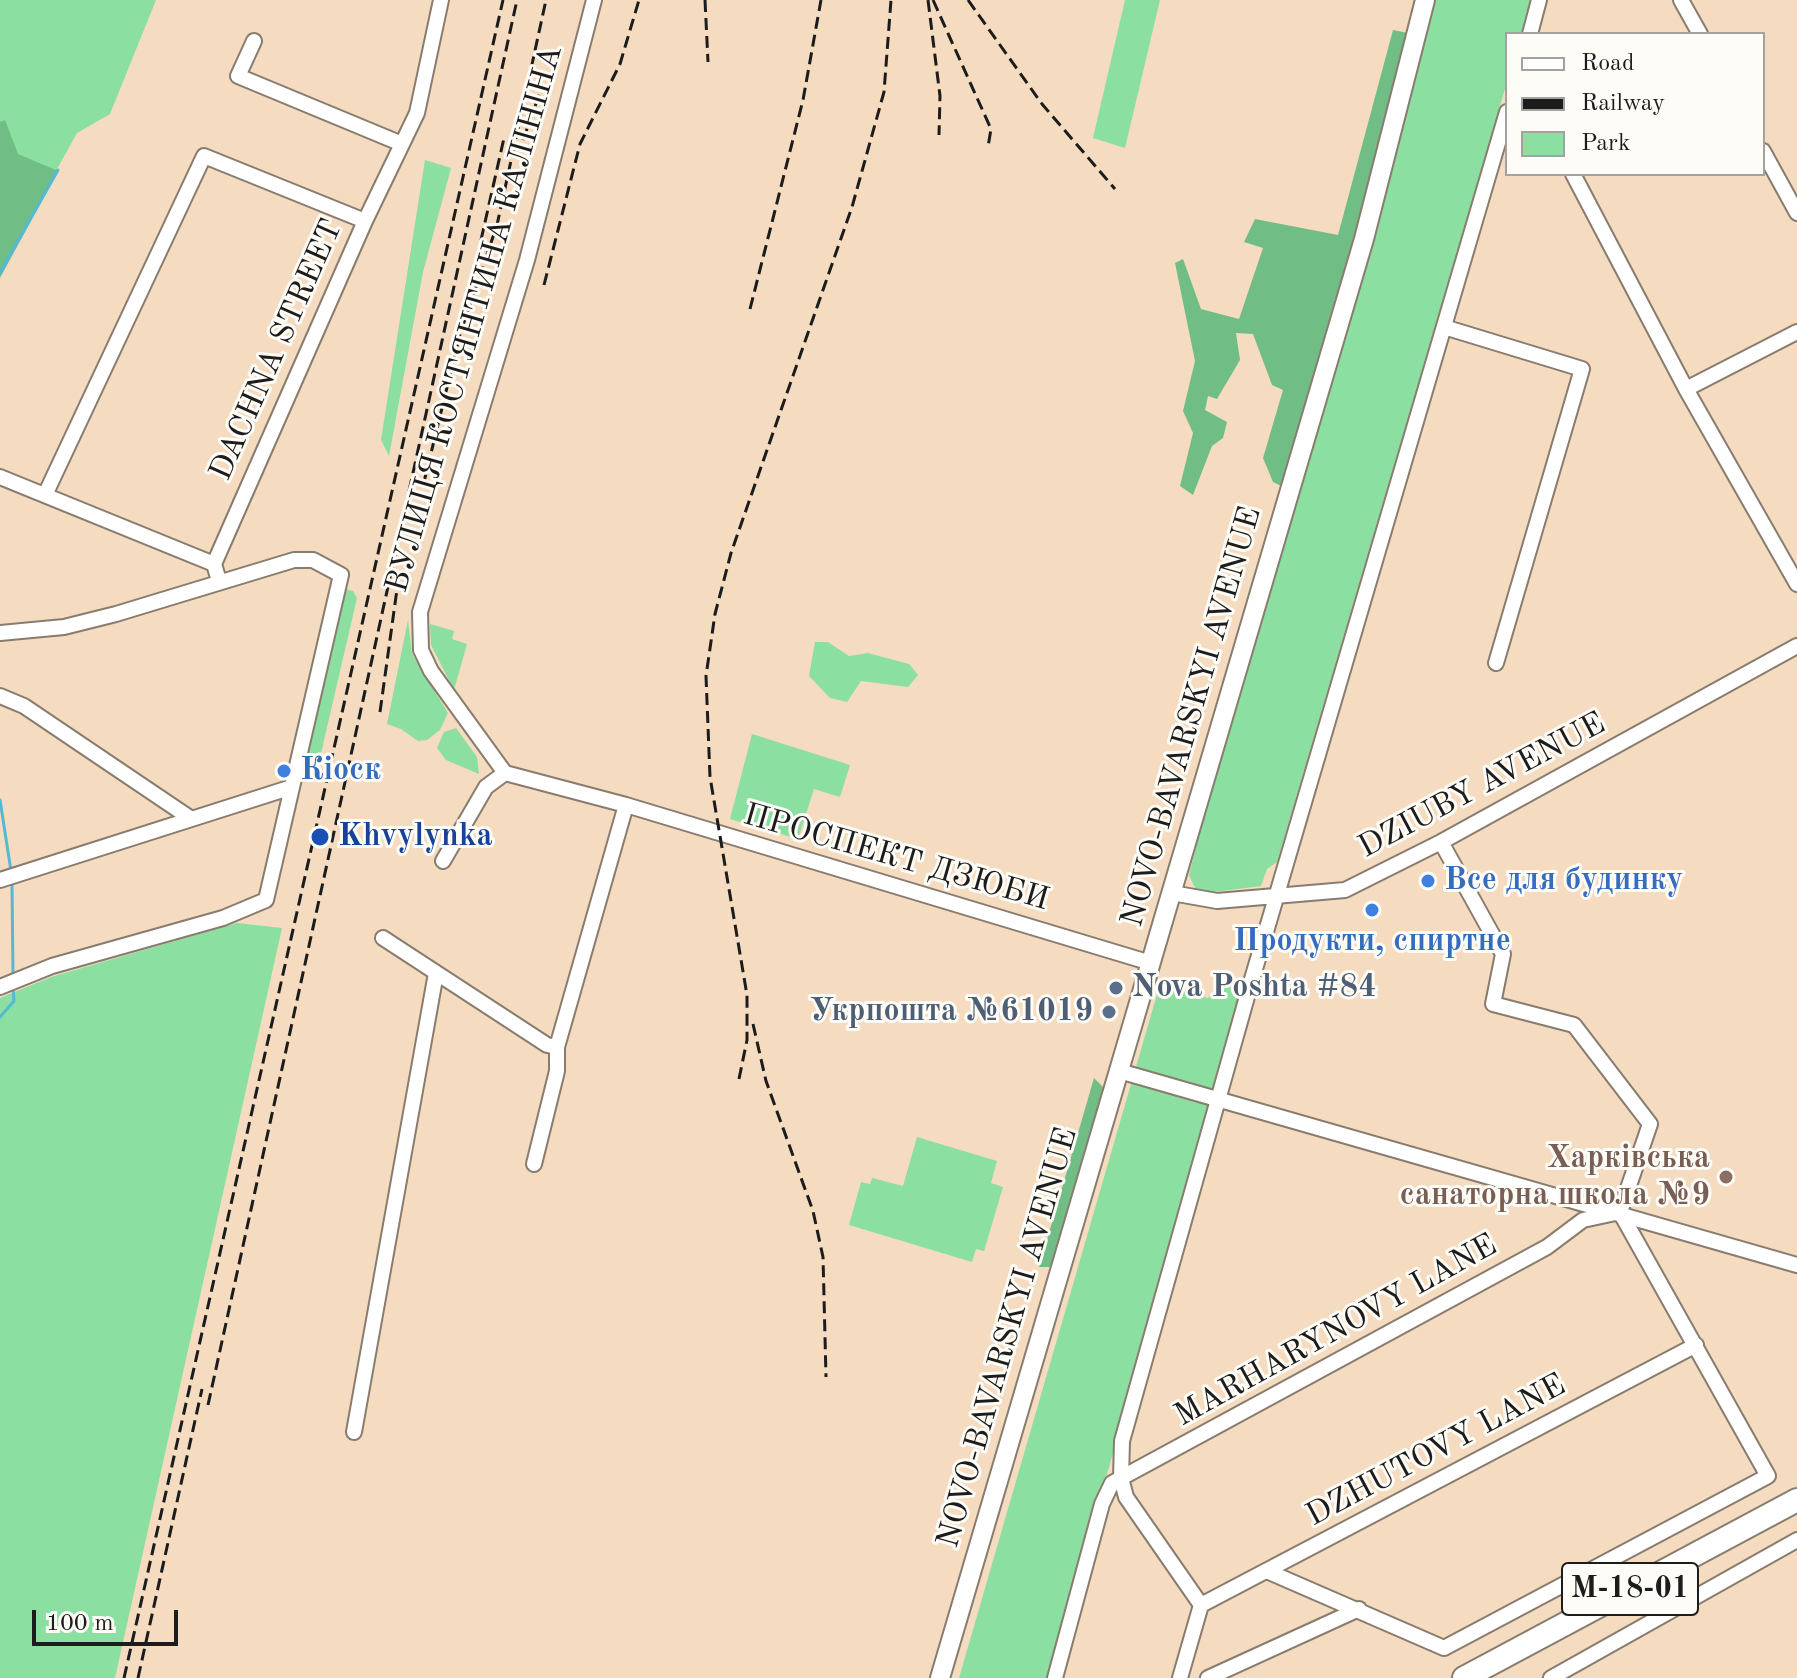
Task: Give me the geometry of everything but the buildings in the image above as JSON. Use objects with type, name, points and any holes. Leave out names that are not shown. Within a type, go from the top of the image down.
[{"type":"highway","name":"М-18-01","points":[[1464,1678],[1797,1500]]},
{"type":"main road","name":"NOVO-BAVARSKYI AVENUE","points":[[940,1678],[1364,239],[1425,0]]},
{"type":"street","name":"DACHNA STREET","points":[[214,564],[365,221],[417,113],[441,0]]},
{"type":"street","name":"ВУЛИЦЯ КОСТЯНТИНА КАЛІНІНА","points":[[505,773],[431,671],[421,650],[420,612],[527,260],[594,0]]},
{"type":"street","points":[[1531,32],[1539,0]]},
{"type":"street","points":[[1681,0],[1699,32]]},
{"type":"street","points":[[254,41],[238,76],[402,144]]},
{"type":"street","points":[[1180,1678],[1201,1605],[1126,1497],[1121,1478],[1122,1441],[1505,119]]},
{"type":"street","points":[[1765,155],[1797,213]]},
{"type":"street","points":[[45,495],[204,156],[365,221]]},
{"type":"street","points":[[1574,176],[1686,389],[1797,584]]},
{"type":"street","points":[[1444,327],[1582,369],[1496,663]]},
{"type":"street","points":[[1686,389],[1797,332]]},
{"type":"street","points":[[0,477],[214,564],[219,581]]},
{"type":"street","points":[[0,633],[64,627],[294,560],[313,560],[341,575],[266,900],[223,918],[52,966],[9,983]]},
{"type":"street","name":"DZIUBY AVENUE","points":[[1172,893],[1217,901],[1345,890],[1441,842],[1797,646]]},
{"type":"street","points":[[0,696],[24,706],[190,818]]},
{"type":"street","points":[[443,861],[486,787],[505,773]]},
{"type":"street","name":"ПРОСПЕКТ ДЗЮБИ","points":[[505,773],[626,805],[1151,963]]},
{"type":"street","points":[[8,877],[292,787]]},
{"type":"street","points":[[534,1164],[557,1071],[557,1047],[626,805]]},
{"type":"street","points":[[1269,1572],[1444,1648],[1768,1476],[1620,1212],[1650,1124],[1574,1025],[1493,1004],[1503,954],[1441,842]]},
{"type":"street","points":[[383,938],[547,1045],[557,1047]]},
{"type":"street","points":[[354,1432],[436,973]]},
{"type":"street","points":[[1119,1071],[1797,1265]]},
{"type":"street","name":"MARHARYNOVY LANE","points":[[1121,1478],[1547,1247],[1583,1220],[1620,1212]]},
{"type":"street","name":"DZHUTOVY LANE","points":[[1201,1605],[1269,1572],[1696,1345]]},
{"type":"street","points":[[1055,1678],[1102,1504],[1112,1483],[1121,1478]]},
{"type":"street","points":[[1551,1678],[1797,1540]]},
{"type":"street","points":[[1208,1678],[1359,1609]]},
{"type":"green space","points":[[0,0],[156,0],[110,114],[77,133],[0,272]]},
{"type":"green space","points":[[1125,0],[1160,0],[1125,148],[1093,138]]},
{"type":"green space","points":[[1436,0],[1531,0],[1522,32],[1505,32],[1505,89],[1277,862],[1267,869],[1261,886],[1198,894],[1189,875],[1202,823],[1372,242]]},
{"type":"green space","points":[[1393,30],[1408,33],[1354,236],[1281,486],[1273,482],[1263,458],[1283,390],[1272,385],[1253,334],[1236,333],[1240,360],[1217,399],[1208,396],[1205,410],[1227,422],[1223,438],[1212,446],[1193,495],[1180,486],[1193,433],[1183,411],[1195,361],[1175,263],[1183,259],[1201,309],[1239,319],[1263,248],[1244,242],[1255,219],[1338,235]]},
{"type":"green space","points":[[5,120],[18,154],[58,171],[0,278],[0,122]]},
{"type":"green space","points":[[425,160],[451,168],[423,272],[389,456],[381,440]]},
{"type":"green space","points":[[345,589],[353,591],[357,598],[318,766],[313,777],[301,776]]},
{"type":"green space","points":[[408,620],[412,654],[448,713],[440,730],[427,740],[418,741],[387,724]]},
{"type":"green space","points":[[430,624],[454,631],[452,639],[467,644],[454,690],[431,645]]},
{"type":"green space","points":[[815,642],[828,642],[849,656],[868,653],[909,664],[918,675],[908,687],[861,681],[847,702],[830,698],[809,676]]},
{"type":"green space","points":[[456,728],[477,757],[479,774],[446,760],[437,748],[444,732]]},
{"type":"green space","points":[[752,734],[850,765],[840,797],[814,789],[798,839],[730,819]]},
{"type":"green space","points":[[237,923],[282,928],[115,1678],[0,1678],[0,998],[51,977]]},
{"type":"green space","points":[[1222,983],[1245,989],[1049,1678],[959,1678],[1160,984],[1208,998]]},
{"type":"green space","points":[[1094,1078],[1104,1088],[1052,1267],[1039,1267]]},
{"type":"green space","points":[[917,1137],[997,1161],[991,1183],[1003,1187],[984,1251],[976,1249],[972,1262],[849,1225],[861,1182],[870,1184],[872,1178],[903,1186]]},
{"type":"waterway","points":[[0,273],[58,170]]},
{"type":"waterway","points":[[0,800],[11,871]]},
{"type":"waterway","points":[[12,883],[13,975]]},
{"type":"waterway","points":[[0,1017],[14,1001],[13,987]]},
{"type":"railway","points":[[124,1678],[503,0]]},
{"type":"railway","points":[[208,1405],[517,0]]},
{"type":"railway","points":[[423,486],[460,334],[497,225],[546,0]]},
{"type":"railway","points":[[544,285],[580,144],[620,64],[639,0]]},
{"type":"railway","points":[[705,0],[708,62]]},
{"type":"railway","points":[[750,309],[803,100],[821,0]]},
{"type":"railway","points":[[739,1079],[747,1040],[747,995],[710,777],[706,676],[715,614],[731,553],[852,207],[884,92],[891,0]]},
{"type":"railway","points":[[928,0],[940,96],[939,135]]},
{"type":"railway","points":[[933,0],[991,129],[988,147]]},
{"type":"railway","points":[[968,0],[1042,104],[1115,189]]},
{"type":"railway","points":[[523,140],[543,84]]},
{"type":"railway","points":[[481,240],[504,138]]},
{"type":"railway","points":[[380,712],[398,582]]},
{"type":"railway","points":[[753,1024],[766,1081],[813,1211],[823,1257],[826,1377]]},
{"type":"railway","points":[[138,1678],[202,1389]]},
{"type":"place","name":"Кіоск","points":[[284,771]]},
{"type":"place","name":"Khvylynka","points":[[320,837]]},
{"type":"place","name":"Все для будинку","points":[[1428,881]]},
{"type":"place","name":"Продукти, спиртне","points":[[1372,910]]},
{"type":"place","name":"Nova Poshta #84","points":[[1116,988]]},
{"type":"place","name":"Укрпошта №61019","points":[[1109,1012]]},
{"type":"place","name":"Харківська санаторна школа №9","points":[[1726,1177]]}]
